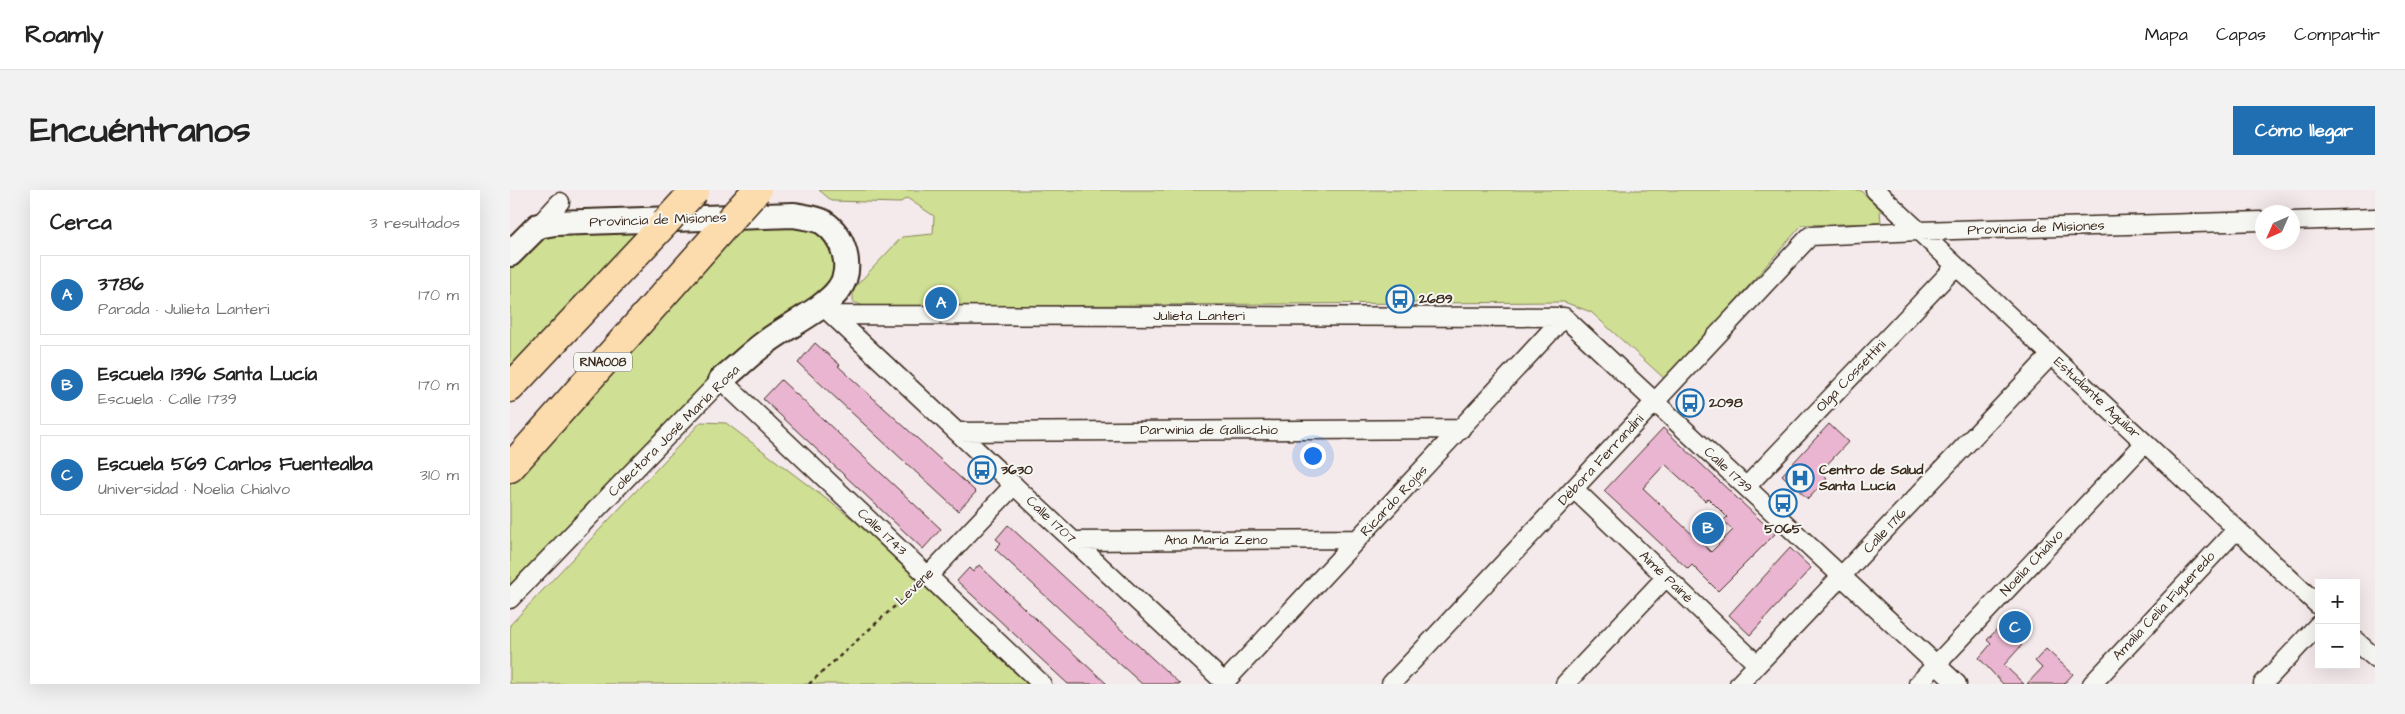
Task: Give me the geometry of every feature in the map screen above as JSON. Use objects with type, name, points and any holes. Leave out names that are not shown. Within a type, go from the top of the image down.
[{"type":"highway","points":[[510,388],[695,190]]},
{"type":"highway","name":"RNA008","points":[[510,468],[696,256],[757,190]]},
{"type":"main road","name":"Provincia de Misiones","points":[[532,231],[555,223],[794,215]]},
{"type":"main road","name":"Colectora José María Rosa","points":[[721,380],[765,342],[827,310],[839,289],[846,272],[845,250],[836,233],[822,221],[794,215]]},
{"type":"main road","points":[[510,254],[532,231]]},
{"type":"street","name":"Estudiante Aguilar","points":[[1875,190],[2315,602]]},
{"type":"street","points":[[532,231],[560,202]]},
{"type":"street","points":[[2300,221],[2375,218]]},
{"type":"street","name":"Provincia de Misiones","points":[[1810,236],[1919,231],[2255,222]]},
{"type":"street","name":"Débora Ferrandini","points":[[1391,684],[1810,236]]},
{"type":"street","name":"Olga Cossettini","points":[[1746,487],[1956,266]]},
{"type":"street","name":"Julieta Lanteri","points":[[827,310],[1564,318]]},
{"type":"street","name":"Calle 1707","points":[[827,310],[1225,683]]},
{"type":"street","name":"Calle 1739","points":[[1564,318],[1957,684]]},
{"type":"street","name":"Ricardo Rojas","points":[[1225,683],[1564,318]]},
{"type":"street","name":"Calle 1716","points":[[1739,684],[2051,355]]},
{"type":"street","name":"Calle 1743","points":[[721,380],[1042,684]]},
{"type":"street","name":"Colectora José María Rosa","points":[[510,599],[721,380]]},
{"type":"street","name":"Darwinia de Gallicchio","points":[[957,432],[1461,428]]},
{"type":"street","name":"Noelia Chialvo","points":[[1918,684],[2145,443]]},
{"type":"street","name":"Levene","points":[[928,576],[1014,485]]},
{"type":"street","name":"Aimé Painé","points":[[1574,489],[1757,664]]},
{"type":"street","name":"Amalia Celia Figueredo","points":[[2092,684],[2237,529]]},
{"type":"street","name":"Ana María Zeno","points":[[1074,541],[1358,539]]},
{"type":"street","points":[[1565,684],[1666,577]]},
{"type":"street","points":[[2263,684],[2315,628]]},
{"type":"street","points":[[2360,645],[2375,658]]},
{"type":"path","name":"Levene","points":[[809,684],[928,576]]},
{"type":"green space","points":[[819,190],[1860,190],[1880,209],[1881,223],[1802,225],[1666,380],[1591,312],[1564,302],[866,307],[853,302],[853,289],[902,237],[933,234],[934,216],[907,198],[899,203],[832,201]]},
{"type":"green space","points":[[729,221],[822,221],[846,272],[765,343],[510,599],[510,468]]},
{"type":"green space","points":[[665,223],[510,388],[510,254],[526,237]]},
{"type":"green space","points":[[701,422],[726,423],[854,520],[1027,684],[510,684],[510,625]]},
{"type":"building","points":[[815,343],[976,492],[958,511],[798,363]]},
{"type":"building","points":[[781,380],[941,529],[923,549],[763,399]]},
{"type":"building","points":[[1829,424],[1848,442],[1820,472],[1827,479],[1808,499],[1782,475]]},
{"type":"building","points":[[1663,428],[1775,534],[1718,591],[1692,565],[1688,569],[1604,491]],"holes":[[[1665,464],[1705,501],[1708,498],[1727,517],[1723,521],[1733,530],[1711,552],[1643,488]]]},
{"type":"building","points":[[1008,525],[1180,684],[1142,684],[1079,627],[995,549],[1001,543],[996,539]]},
{"type":"building","points":[[1790,548],[1811,568],[1750,635],[1729,615]]},
{"type":"building","points":[[979,565],[1107,684],[1068,684],[957,581],[969,568],[973,572]]},
{"type":"building","points":[[2000,626],[2022,645],[2004,665],[2024,684],[2003,684],[1979,658],[1991,644],[1987,640]]},
{"type":"building","points":[[2046,649],[2073,674],[2064,684],[2027,684],[2042,668],[2035,661]]},
{"type":"place","name":"2689","points":[[1400,299]]},
{"type":"place","name":"3786","points":[[941,303]]},
{"type":"place","name":"2098","points":[[1690,403]]},
{"type":"place","name":"3630","points":[[982,470]]},
{"type":"place","name":"Centro de Salud Santa Lucía","points":[[1800,478]]},
{"type":"place","name":"5065","points":[[1783,503]]},
{"type":"place","name":"Escuela 1396 Santa Lucía","points":[[1708,528]]},
{"type":"place","name":"Escuela 569 Carlos Fuentealba","points":[[2015,627]]}]
